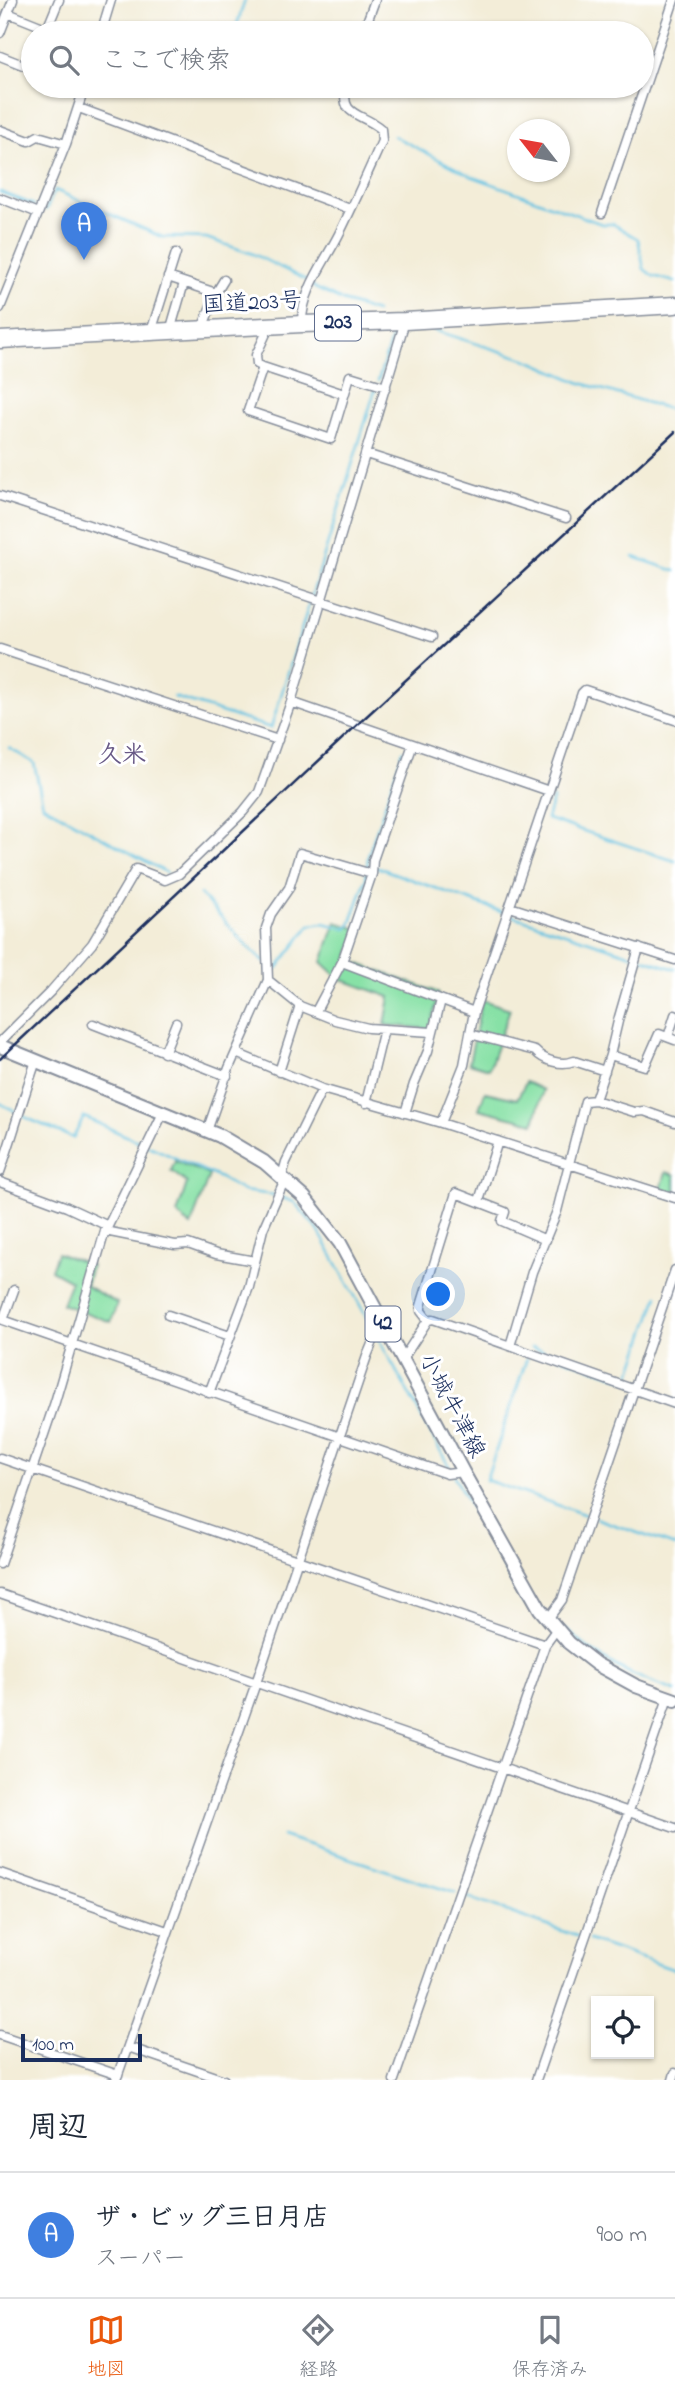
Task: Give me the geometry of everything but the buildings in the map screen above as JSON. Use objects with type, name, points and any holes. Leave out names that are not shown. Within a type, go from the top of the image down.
[{"type":"highway","name":"国道203号","points":[[0,340],[675,305]]},
{"type":"main road","name":"小城牛津線","points":[[0,1044],[208,1131],[243,1148],[284,1177],[329,1227],[378,1331],[402,1360],[457,1473],[552,1625],[581,1653],[605,1670],[636,1686],[671,1699]]},
{"type":"street","points":[[0,33],[13,0]]},
{"type":"street","points":[[50,21],[59,0]]},
{"type":"street","points":[[104,21],[111,0]]},
{"type":"street","points":[[367,21],[375,0]]},
{"type":"street","points":[[654,59],[674,0]]},
{"type":"street","points":[[8,13],[28,21]]},
{"type":"street","points":[[0,56],[21,64]]},
{"type":"street","points":[[0,308],[66,144],[80,98]]},
{"type":"street","points":[[302,324],[302,314],[312,285],[383,135],[375,124],[347,108],[345,98]]},
{"type":"street","points":[[602,213],[641,98]]},
{"type":"street","points":[[79,108],[350,209]]},
{"type":"street","points":[[0,130],[29,141],[38,136],[66,144]]},
{"type":"street","points":[[0,198],[38,213]]},
{"type":"street","points":[[151,332],[176,253]]},
{"type":"street","points":[[168,277],[216,293]]},
{"type":"street","points":[[202,329],[224,280]]},
{"type":"street","points":[[170,331],[184,283]]},
{"type":"street","points":[[0,1044],[92,944],[135,869],[165,880],[180,874],[243,812],[259,792],[292,702],[405,321]]},
{"type":"street","points":[[270,325],[256,355],[257,363],[344,394]]},
{"type":"street","points":[[263,367],[248,411],[331,439],[351,376],[386,387]]},
{"type":"street","points":[[366,454],[566,518]]},
{"type":"street","points":[[0,496],[432,637]]},
{"type":"street","points":[[0,649],[278,740]]},
{"type":"street","points":[[441,1123],[464,1065],[474,1012],[582,693],[585,690],[675,720]]},
{"type":"street","points":[[292,702],[549,791]]},
{"type":"street","points":[[316,1011],[342,962],[367,873],[414,744]]},
{"type":"street","points":[[208,1131],[236,1053],[268,980],[267,928],[271,914],[289,888],[300,853],[367,873]]},
{"type":"street","points":[[510,907],[675,960]]},
{"type":"street","points":[[595,1100],[639,948]]},
{"type":"street","points":[[342,962],[474,1012]]},
{"type":"street","points":[[268,980],[300,1006],[335,1020],[368,1028],[432,1032]]},
{"type":"street","points":[[405,1113],[428,1051],[442,1000]]},
{"type":"street","points":[[279,1072],[300,1006]]},
{"type":"street","points":[[610,1055],[645,1066],[659,1034],[671,1039],[675,1015]]},
{"type":"street","points":[[164,1053],[176,1023]]},
{"type":"street","points":[[93,1024],[227,1076]]},
{"type":"street","points":[[366,1103],[384,1029]]},
{"type":"street","points":[[470,1034],[535,1051],[541,1058],[567,1064],[574,1061],[605,1071]]},
{"type":"street","points":[[236,1053],[322,1089],[441,1123],[675,1198]]},
{"type":"street","points":[[0,1172],[36,1061]]},
{"type":"street","points":[[209,1393],[249,1287],[263,1228],[291,1152],[322,1089]]},
{"type":"street","points":[[510,1346],[532,1272],[557,1211],[585,1101],[595,1100],[635,1112],[644,1111],[675,1122]]},
{"type":"street","points":[[0,1564],[73,1345],[106,1228],[163,1113]]},
{"type":"street","points":[[479,1202],[498,1141]]},
{"type":"street","points":[[0,1182],[67,1207],[106,1228],[176,1245],[188,1244],[216,1254],[255,1261]]},
{"type":"street","points":[[428,1320],[421,1311],[421,1306],[456,1193],[505,1212],[502,1221],[546,1240]]},
{"type":"street","points":[[394,2080],[675,1270]]},
{"type":"street","points":[[14,1290],[1,1320],[340,1437],[457,1473]]},
{"type":"street","points":[[168,1315],[230,1336]]},
{"type":"street","points":[[428,1320],[433,1319],[675,1404]]},
{"type":"street","points":[[402,1360],[428,1320]]},
{"type":"street","points":[[0,2035],[117,2078],[378,1331]]},
{"type":"street","points":[[0,1458],[545,1645]]},
{"type":"street","points":[[0,1594],[675,1828]]},
{"type":"street","points":[[536,2080],[671,1699]]},
{"type":"street","points":[[0,1873],[167,1931]]},
{"type":"street","points":[[128,2047],[224,2080]]},
{"type":"street","points":[[673,2080],[675,2073]]},
{"type":"green space","points":[[336,922],[358,929],[348,960],[439,993],[430,1029],[385,1025],[390,997],[340,979],[322,962]]},
{"type":"green space","points":[[482,1000],[510,1009],[489,1069],[469,1063]]},
{"type":"green space","points":[[526,1082],[543,1090],[534,1123],[479,1109],[485,1092],[517,1099]]},
{"type":"green space","points":[[175,1161],[209,1175],[191,1226],[177,1214],[187,1183],[171,1171]]},
{"type":"green space","points":[[666,1172],[675,1175],[675,1193],[661,1189]]},
{"type":"green space","points":[[57,1253],[91,1265],[86,1286],[117,1303],[111,1322],[62,1304],[71,1281],[51,1270]]},
{"type":"waterway","points":[[238,21],[245,0]]},
{"type":"waterway","points":[[394,136],[471,176],[602,224],[613,224],[638,239],[644,269],[653,276],[675,282]]},
{"type":"waterway","points":[[46,210],[55,190],[162,237],[206,238],[253,254],[308,281],[315,288],[376,312]]},
{"type":"waterway","points":[[0,192],[34,205]]},
{"type":"waterway","points":[[378,381],[394,330],[388,329]]},
{"type":"waterway","points":[[411,329],[430,329],[528,360],[581,383],[675,411]]},
{"type":"waterway","points":[[174,697],[271,728],[376,387]]},
{"type":"waterway","points":[[634,557],[675,571]]},
{"type":"waterway","points":[[9,748],[34,763],[43,805],[167,873]]},
{"type":"waterway","points":[[271,966],[276,970],[310,925],[324,923],[347,929],[350,925],[366,879],[368,856],[403,751]]},
{"type":"waterway","points":[[553,798],[547,819],[675,861]]},
{"type":"waterway","points":[[374,866],[513,916],[675,969]]},
{"type":"waterway","points":[[200,894],[265,962]]},
{"type":"waterway","points":[[0,1103],[73,1138],[84,1117],[243,1191],[274,1195]]},
{"type":"waterway","points":[[280,1197],[294,1202],[318,1230],[375,1332]]},
{"type":"waterway","points":[[532,1347],[629,1380],[658,1296]]},
{"type":"waterway","points":[[378,1338],[451,1470]]},
{"type":"waterway","points":[[527,1358],[486,1480],[586,1515]]},
{"type":"waterway","points":[[454,1476],[524,1604]]},
{"type":"waterway","points":[[595,1518],[675,1546]]},
{"type":"waterway","points":[[566,1629],[590,1650],[617,1666],[675,1691]]},
{"type":"waterway","points":[[282,1836],[455,1893]]},
{"type":"waterway","points":[[463,1896],[582,1938]]},
{"type":"waterway","points":[[589,1940],[675,1970]]},
{"type":"railway","points":[[0,1059],[675,432]]},
{"type":"place","name":"ザ・ビッグ三日月店","points":[[84,260]]},
{"type":"district","name":"久米","points":[[122,756]]}]
